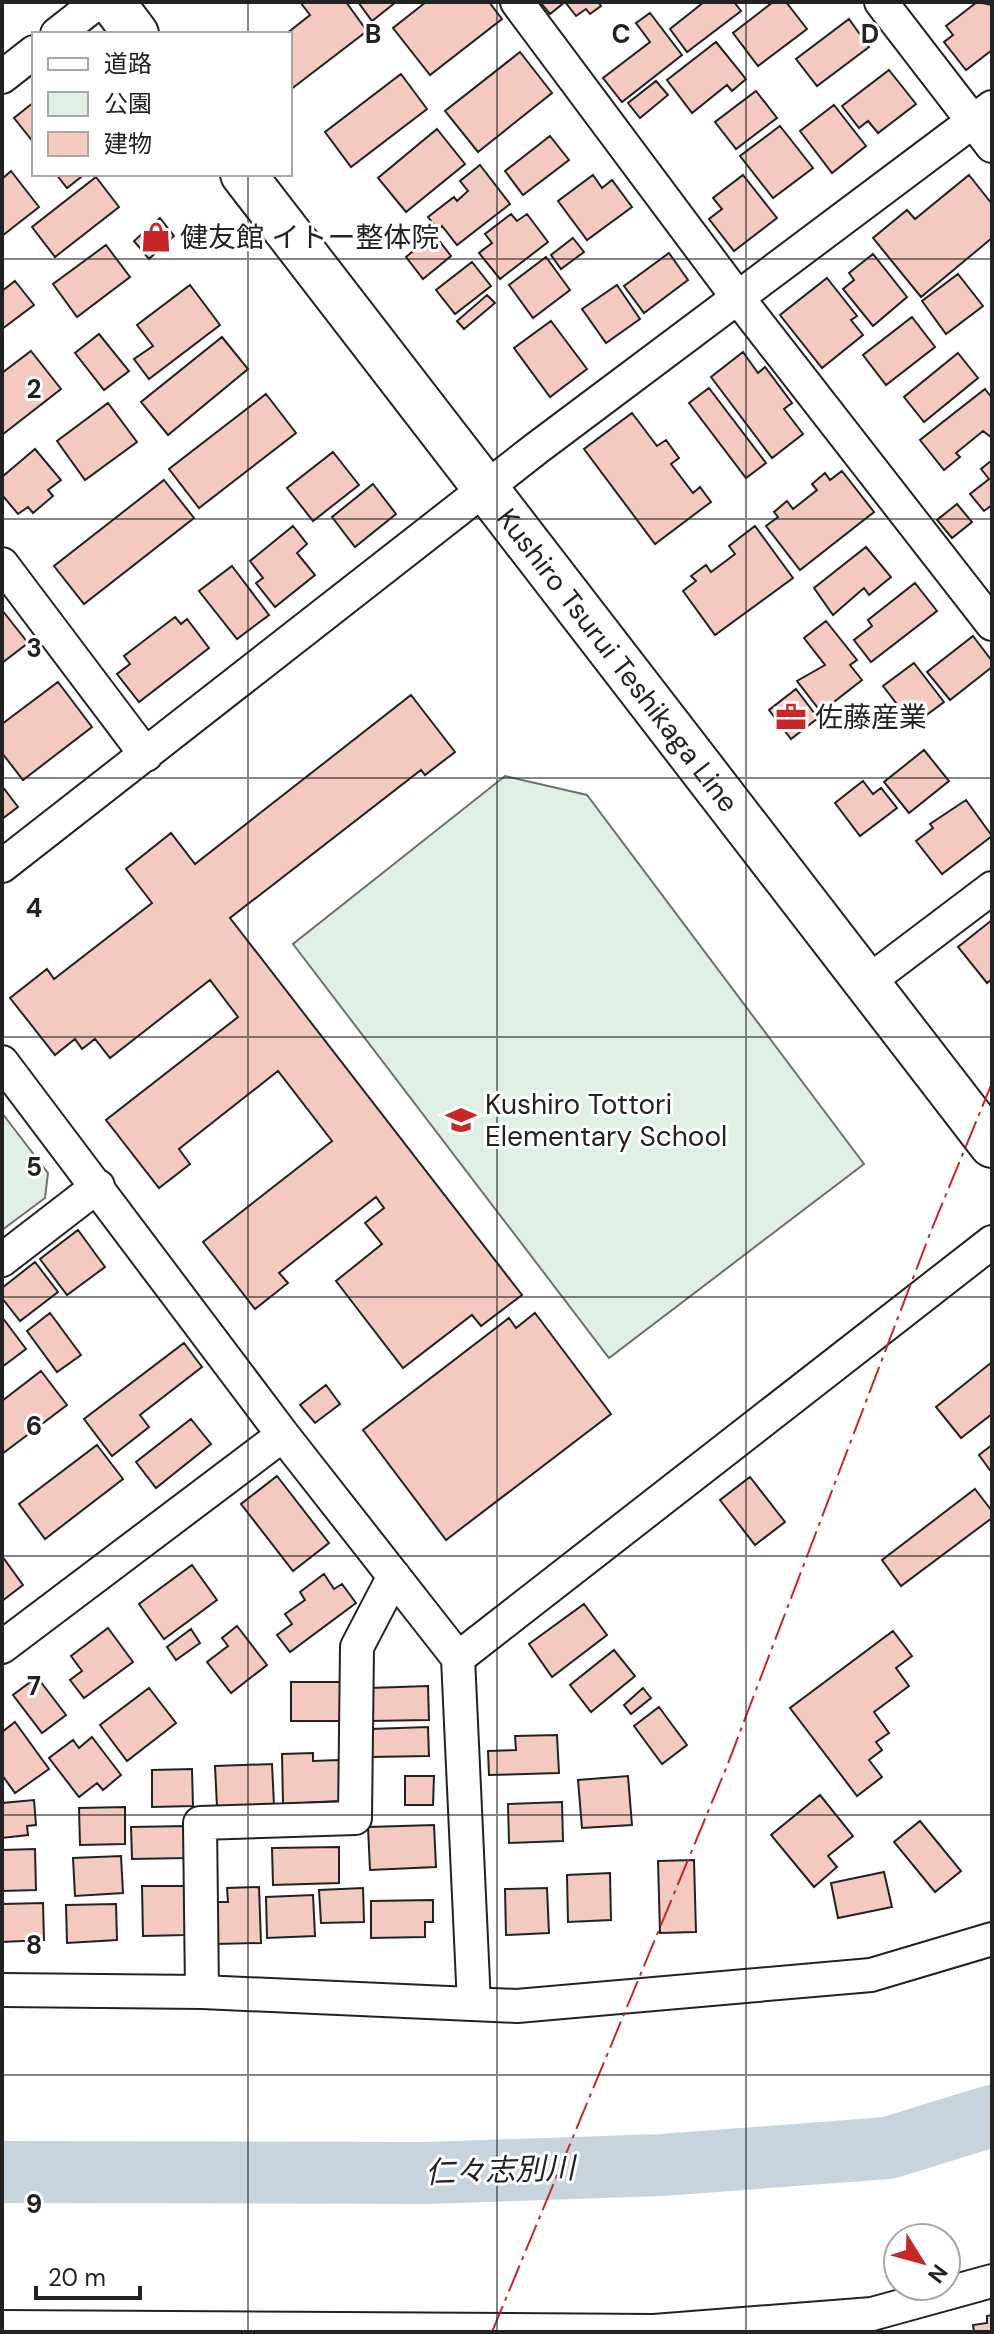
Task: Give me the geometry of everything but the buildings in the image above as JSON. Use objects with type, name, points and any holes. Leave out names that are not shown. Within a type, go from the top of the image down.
[{"type":"main road","points":[[112,2],[134,32]]},
{"type":"main road","name":"Kushiro Tsurui Teshikaga Line","points":[[245,176],[992,1145]]},
{"type":"street","points":[[60,32],[98,2]]},
{"type":"street","points":[[517,2],[738,298],[992,624]]},
{"type":"street","points":[[2,866],[484,489],[738,298],[986,125],[881,2]]},
{"type":"street","points":[[2,77],[32,54]]},
{"type":"street","points":[[2,564],[146,755]]},
{"type":"street","points":[[865,984],[992,888]]},
{"type":"street","points":[[2,1062],[283,1435],[458,1658],[474,2004]]},
{"type":"street","points":[[2,1260],[98,1186]]},
{"type":"street","points":[[458,1658],[992,1242]]},
{"type":"street","points":[[2,1647],[283,1435]]},
{"type":"street","points":[[202,1992],[200,1823],[355,1818],[357,1647],[394,1576]]},
{"type":"street","points":[[2,1990],[202,1992],[517,2006],[871,1975],[992,1939]]},
{"type":"street","points":[[2,2327],[43,2330],[654,2331],[873,2323],[992,2281]]},
{"type":"green space","points":[[505,776],[587,795],[864,1164],[609,1358],[293,944]]},
{"type":"green space","points":[[2,1113],[48,1173],[45,1198],[2,1230]]},
{"type":"waterway","name":"仁々志別川","points":[[2,2172],[425,2173],[662,2165],[888,2148],[992,2116]]},
{"type":"power","points":[[492,2332],[727,1766],[931,1231],[992,1083]]},
{"type":"place","name":"健友館 イトー整体院","points":[[156,237]]},
{"type":"place","name":"佐藤産業","points":[[791,717]]},
{"type":"place","name":"Kushiro Tottori Elementary School","points":[[461,1120]]}]
